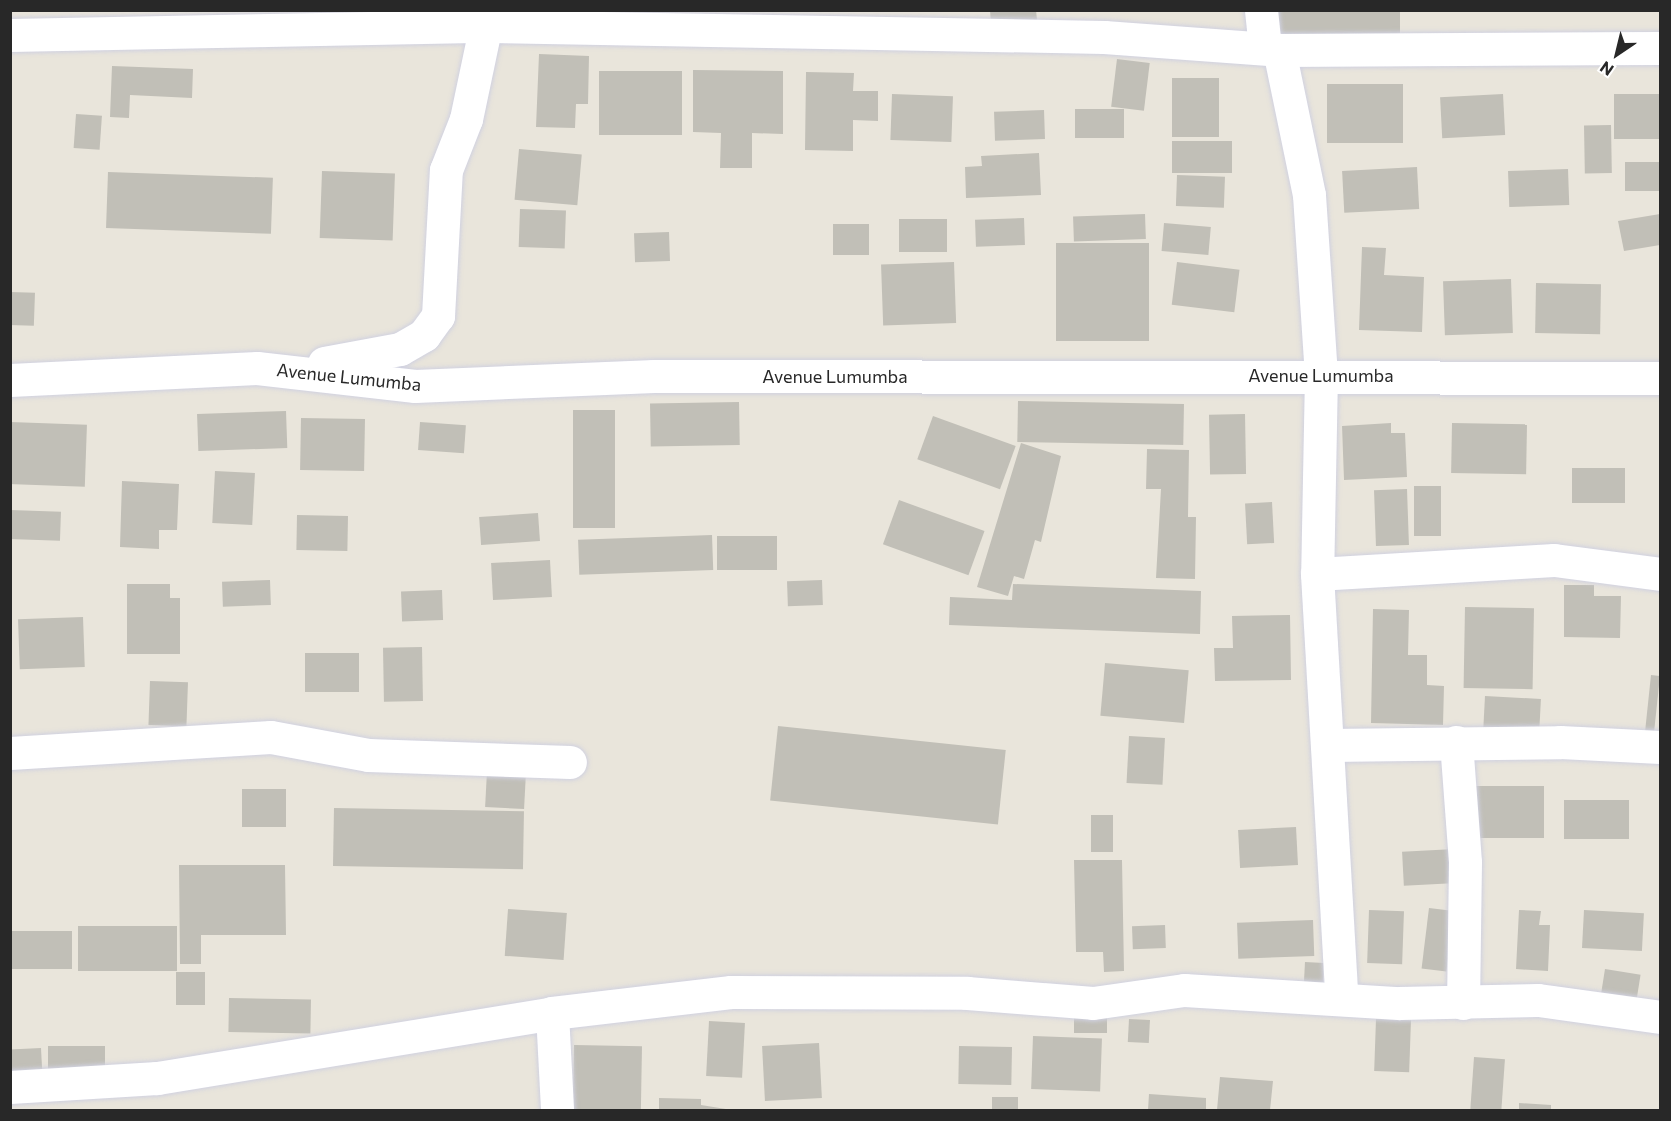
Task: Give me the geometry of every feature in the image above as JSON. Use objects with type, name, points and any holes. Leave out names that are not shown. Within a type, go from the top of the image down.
[{"type":"street","points":[[1262,10],[1309,195],[1321,374],[1317,574],[1341,996]]},
{"type":"street","points":[[257,368],[359,360],[400,349],[424,335],[438,316],[446,170],[466,119],[489,18]]},
{"type":"street","points":[[10,35],[489,18],[1104,37],[1272,48],[1660,48]]},
{"type":"street","name":"Avenue Lumumba","points":[[10,380],[257,368],[415,386],[654,376],[1321,374],[1660,378]]},
{"type":"street","points":[[1317,574],[1554,560],[1660,574]]},
{"type":"street","points":[[10,753],[271,737],[368,755],[570,762]]},
{"type":"street","points":[[1328,745],[1456,742],[1660,747]]},
{"type":"street","points":[[1456,742],[1465,862],[1462,1003]]},
{"type":"street","points":[[10,1087],[157,1078],[552,1013],[731,992],[967,993],[1093,1003],[1184,990],[1462,1003],[1538,1000],[1660,1017]]},
{"type":"street","points":[[552,1013],[557,1110]]},
{"type":"building","points":[[990,10],[1036,10],[1037,20],[991,23]]},
{"type":"building","points":[[1276,10],[1400,10],[1400,34],[1276,34]]},
{"type":"building","points":[[539,54],[589,56],[588,104],[576,104],[575,128],[536,127]]},
{"type":"building","points":[[1117,59],[1150,63],[1144,111],[1111,107]]},
{"type":"building","points":[[112,66],[193,69],[192,98],[130,95],[129,118],[110,117]]},
{"type":"building","points":[[693,70],[783,71],[783,134],[752,133],[752,168],[720,168],[721,133],[693,132]]},
{"type":"building","points":[[599,71],[682,71],[682,135],[599,135]]},
{"type":"building","points":[[806,72],[854,73],[853,91],[878,91],[878,121],[853,120],[853,151],[805,150]]},
{"type":"building","points":[[1172,78],[1219,78],[1219,137],[1172,137]]},
{"type":"building","points":[[1327,84],[1403,84],[1403,143],[1327,143]]},
{"type":"building","points":[[892,94],[953,96],[951,142],[890,140]]},
{"type":"building","points":[[1503,94],[1505,135],[1442,138],[1440,97]]},
{"type":"building","points":[[1614,94],[1660,94],[1660,139],[1614,139]]},
{"type":"building","points":[[1075,109],[1124,109],[1124,138],[1075,138]]},
{"type":"building","points":[[1044,110],[1045,139],[995,141],[994,112]]},
{"type":"building","points":[[76,114],[102,116],[100,150],[74,148]]},
{"type":"building","points":[[1584,125],[1611,125],[1612,173],[1585,173]]},
{"type":"building","points":[[1172,141],[1232,141],[1232,173],[1172,173]]},
{"type":"building","points":[[519,149],[582,154],[577,205],[515,200]]},
{"type":"building","points":[[1039,153],[1041,195],[966,198],[965,167],[982,166],[981,156]]},
{"type":"building","points":[[1625,162],[1660,162],[1660,191],[1625,191]]},
{"type":"building","points":[[1417,167],[1419,209],[1344,213],[1342,171]]},
{"type":"building","points":[[1568,169],[1569,205],[1509,207],[1508,171]]},
{"type":"building","points":[[322,171],[395,174],[393,241],[320,238]]},
{"type":"building","points":[[108,172],[273,178],[271,234],[106,228]]},
{"type":"building","points":[[1177,175],[1225,177],[1224,208],[1176,206]]},
{"type":"building","points":[[520,209],[566,211],[565,249],[519,247]]},
{"type":"building","points":[[1145,214],[1146,239],[1074,241],[1073,217]]},
{"type":"building","points":[[1660,214],[1660,245],[1624,251],[1618,221]]},
{"type":"building","points":[[1024,218],[1025,245],[976,247],[975,220]]},
{"type":"building","points":[[899,219],[947,219],[947,252],[899,252]]},
{"type":"building","points":[[1164,223],[1211,227],[1208,255],[1162,251]]},
{"type":"building","points":[[833,224],[869,224],[869,255],[833,255]]},
{"type":"building","points":[[669,232],[670,261],[635,262],[634,233]]},
{"type":"building","points":[[1056,243],[1149,243],[1149,341],[1056,341]]},
{"type":"building","points":[[1362,247],[1386,248],[1384,275],[1424,277],[1422,332],[1359,330]]},
{"type":"building","points":[[954,262],[956,323],[883,326],[881,265]]},
{"type":"building","points":[[1177,262],[1240,270],[1234,312],[1172,305]]},
{"type":"building","points":[[1511,279],[1513,333],[1445,335],[1443,281]]},
{"type":"building","points":[[1536,283],[1601,284],[1600,334],[1535,333]]},
{"type":"building","points":[[10,292],[35,293],[34,326],[10,325]]},
{"type":"building","points":[[1018,401],[1184,404],[1183,445],[1017,442]]},
{"type":"building","points":[[739,402],[740,445],[651,447],[650,404]]},
{"type":"building","points":[[573,410],[615,410],[615,528],[573,528]]},
{"type":"building","points":[[286,411],[287,448],[198,451],[197,414]]},
{"type":"building","points":[[1245,414],[1246,474],[1210,475],[1209,415]]},
{"type":"building","points":[[933,416],[1016,446],[1000,489],[917,459]]},
{"type":"building","points":[[301,418],[365,419],[364,471],[300,470]]},
{"type":"building","points":[[10,422],[87,425],[85,487],[10,484]]},
{"type":"building","points":[[420,422],[466,425],[464,453],[418,450]]},
{"type":"building","points":[[1391,423],[1391,433],[1405,433],[1407,477],[1344,480],[1342,426]]},
{"type":"building","points":[[1452,423],[1527,424],[1526,474],[1451,473]]},
{"type":"building","points":[[1021,443],[1061,456],[1041,542],[1035,540],[1024,579],[1014,576],[1008,596],[977,587]]},
{"type":"building","points":[[1147,449],[1189,450],[1188,517],[1196,517],[1195,579],[1156,578],[1161,489],[1146,489]]},
{"type":"building","points":[[1572,468],[1625,468],[1625,503],[1572,503]]},
{"type":"building","points":[[215,471],[255,473],[252,525],[212,523]]},
{"type":"building","points":[[122,481],[179,484],[177,530],[159,530],[159,549],[120,547]]},
{"type":"building","points":[[1414,486],[1441,486],[1441,536],[1414,536]]},
{"type":"building","points":[[1407,489],[1409,545],[1376,546],[1374,490]]},
{"type":"building","points":[[899,500],[985,531],[968,575],[883,544]]},
{"type":"building","points":[[1272,502],[1274,543],[1247,544],[1245,503]]},
{"type":"building","points":[[10,510],[61,512],[60,541],[10,539]]},
{"type":"building","points":[[538,513],[540,541],[481,545],[479,517]]},
{"type":"building","points":[[297,515],[348,516],[347,551],[296,550]]},
{"type":"building","points":[[712,535],[713,570],[579,575],[578,540]]},
{"type":"building","points":[[717,536],[777,536],[777,570],[717,570]]},
{"type":"building","points":[[550,560],[552,597],[493,600],[491,563]]},
{"type":"building","points":[[270,580],[271,605],[223,607],[222,582]]},
{"type":"building","points":[[822,580],[823,605],[788,606],[787,581]]},
{"type":"building","points":[[127,584],[170,584],[170,598],[180,598],[180,654],[127,654]]},
{"type":"building","points":[[1013,584],[1201,591],[1200,634],[949,625],[950,597],[1012,600]]},
{"type":"building","points":[[1564,585],[1594,585],[1594,596],[1621,596],[1620,638],[1564,637]]},
{"type":"building","points":[[442,590],[443,620],[402,621],[401,591]]},
{"type":"building","points":[[1465,607],[1534,608],[1533,689],[1464,688]]},
{"type":"building","points":[[1373,609],[1409,610],[1408,655],[1427,655],[1427,685],[1444,686],[1443,725],[1371,723]]},
{"type":"building","points":[[1290,615],[1291,680],[1215,681],[1214,648],[1233,648],[1232,616]]},
{"type":"building","points":[[83,617],[85,667],[20,669],[18,619]]},
{"type":"building","points":[[422,647],[423,701],[384,702],[383,648]]},
{"type":"building","points":[[305,653],[359,653],[359,692],[305,692]]},
{"type":"building","points":[[1105,663],[1189,670],[1184,723],[1100,716]]},
{"type":"building","points":[[1651,675],[1660,676],[1654,733],[1645,732]]},
{"type":"building","points":[[150,681],[188,682],[186,726],[148,725]]},
{"type":"building","points":[[1485,696],[1541,699],[1539,733],[1483,730]]},
{"type":"building","points":[[778,726],[1006,750],[998,825],[770,801]]},
{"type":"building","points":[[1129,736],[1165,738],[1162,785],[1127,783]]},
{"type":"building","points":[[487,771],[526,773],[524,809],[485,807]]},
{"type":"building","points":[[1468,786],[1544,786],[1544,838],[1468,838]]},
{"type":"building","points":[[242,789],[286,789],[286,827],[242,827]]},
{"type":"building","points":[[1564,800],[1629,800],[1629,839],[1564,839]]},
{"type":"building","points":[[334,808],[524,811],[523,869],[333,866]]},
{"type":"building","points":[[1091,815],[1113,815],[1113,852],[1091,852]]},
{"type":"building","points":[[1296,827],[1298,865],[1240,868],[1238,830]]},
{"type":"building","points":[[1455,849],[1457,883],[1404,886],[1402,852]]},
{"type":"building","points":[[1074,860],[1122,860],[1124,971],[1104,972],[1103,952],[1076,952]]},
{"type":"building","points":[[179,865],[285,865],[286,935],[201,935],[201,964],[180,964]]},
{"type":"building","points":[[1429,908],[1454,911],[1446,972],[1422,969]]},
{"type":"building","points":[[508,909],[567,913],[564,960],[505,956]]},
{"type":"building","points":[[1369,910],[1404,911],[1402,964],[1367,963]]},
{"type":"building","points":[[1519,910],[1541,911],[1539,925],[1550,925],[1548,971],[1516,969]]},
{"type":"building","points":[[1584,910],[1644,913],[1642,951],[1582,948]]},
{"type":"building","points":[[1313,920],[1314,956],[1238,959],[1237,923]]},
{"type":"building","points":[[1165,925],[1166,948],[1133,949],[1132,926]]},
{"type":"building","points":[[78,926],[177,926],[177,971],[78,971]]},
{"type":"building","points":[[10,931],[72,931],[72,969],[10,969]]},
{"type":"building","points":[[1305,962],[1324,963],[1323,985],[1304,984]]},
{"type":"building","points":[[1605,969],[1641,975],[1636,1001],[1601,996]]},
{"type":"building","points":[[176,972],[205,972],[205,1005],[176,1005]]},
{"type":"building","points":[[229,998],[311,999],[310,1033],[228,1032]]},
{"type":"building","points":[[1074,1011],[1107,1011],[1107,1033],[1074,1033]]},
{"type":"building","points":[[1129,1019],[1150,1020],[1149,1043],[1128,1042]]},
{"type":"building","points":[[1376,1019],[1411,1020],[1409,1072],[1374,1071]]},
{"type":"building","points":[[709,1021],[745,1023],[742,1078],[706,1076]]},
{"type":"building","points":[[1033,1036],[1102,1038],[1100,1091],[1031,1089]]},
{"type":"building","points":[[819,1043],[822,1098],[765,1101],[762,1046]]},
{"type":"building","points":[[574,1045],[642,1046],[641,1110],[573,1110]]},
{"type":"building","points":[[48,1046],[105,1046],[105,1079],[48,1079]]},
{"type":"building","points":[[959,1046],[1012,1047],[1011,1085],[958,1084]]},
{"type":"building","points":[[41,1048],[43,1081],[12,1083],[10,1050]]},
{"type":"building","points":[[1474,1057],[1505,1059],[1501,1110],[1470,1110]]},
{"type":"building","points":[[1220,1077],[1273,1081],[1270,1110],[1217,1110]]},
{"type":"building","points":[[1149,1094],[1206,1098],[1206,1110],[1148,1110]]},
{"type":"building","points":[[992,1097],[1018,1097],[1018,1110],[992,1110]]},
{"type":"building","points":[[659,1098],[701,1099],[701,1105],[732,1110],[659,1110]]},
{"type":"building","points":[[1519,1103],[1551,1105],[1551,1110],[1519,1110]]}]
